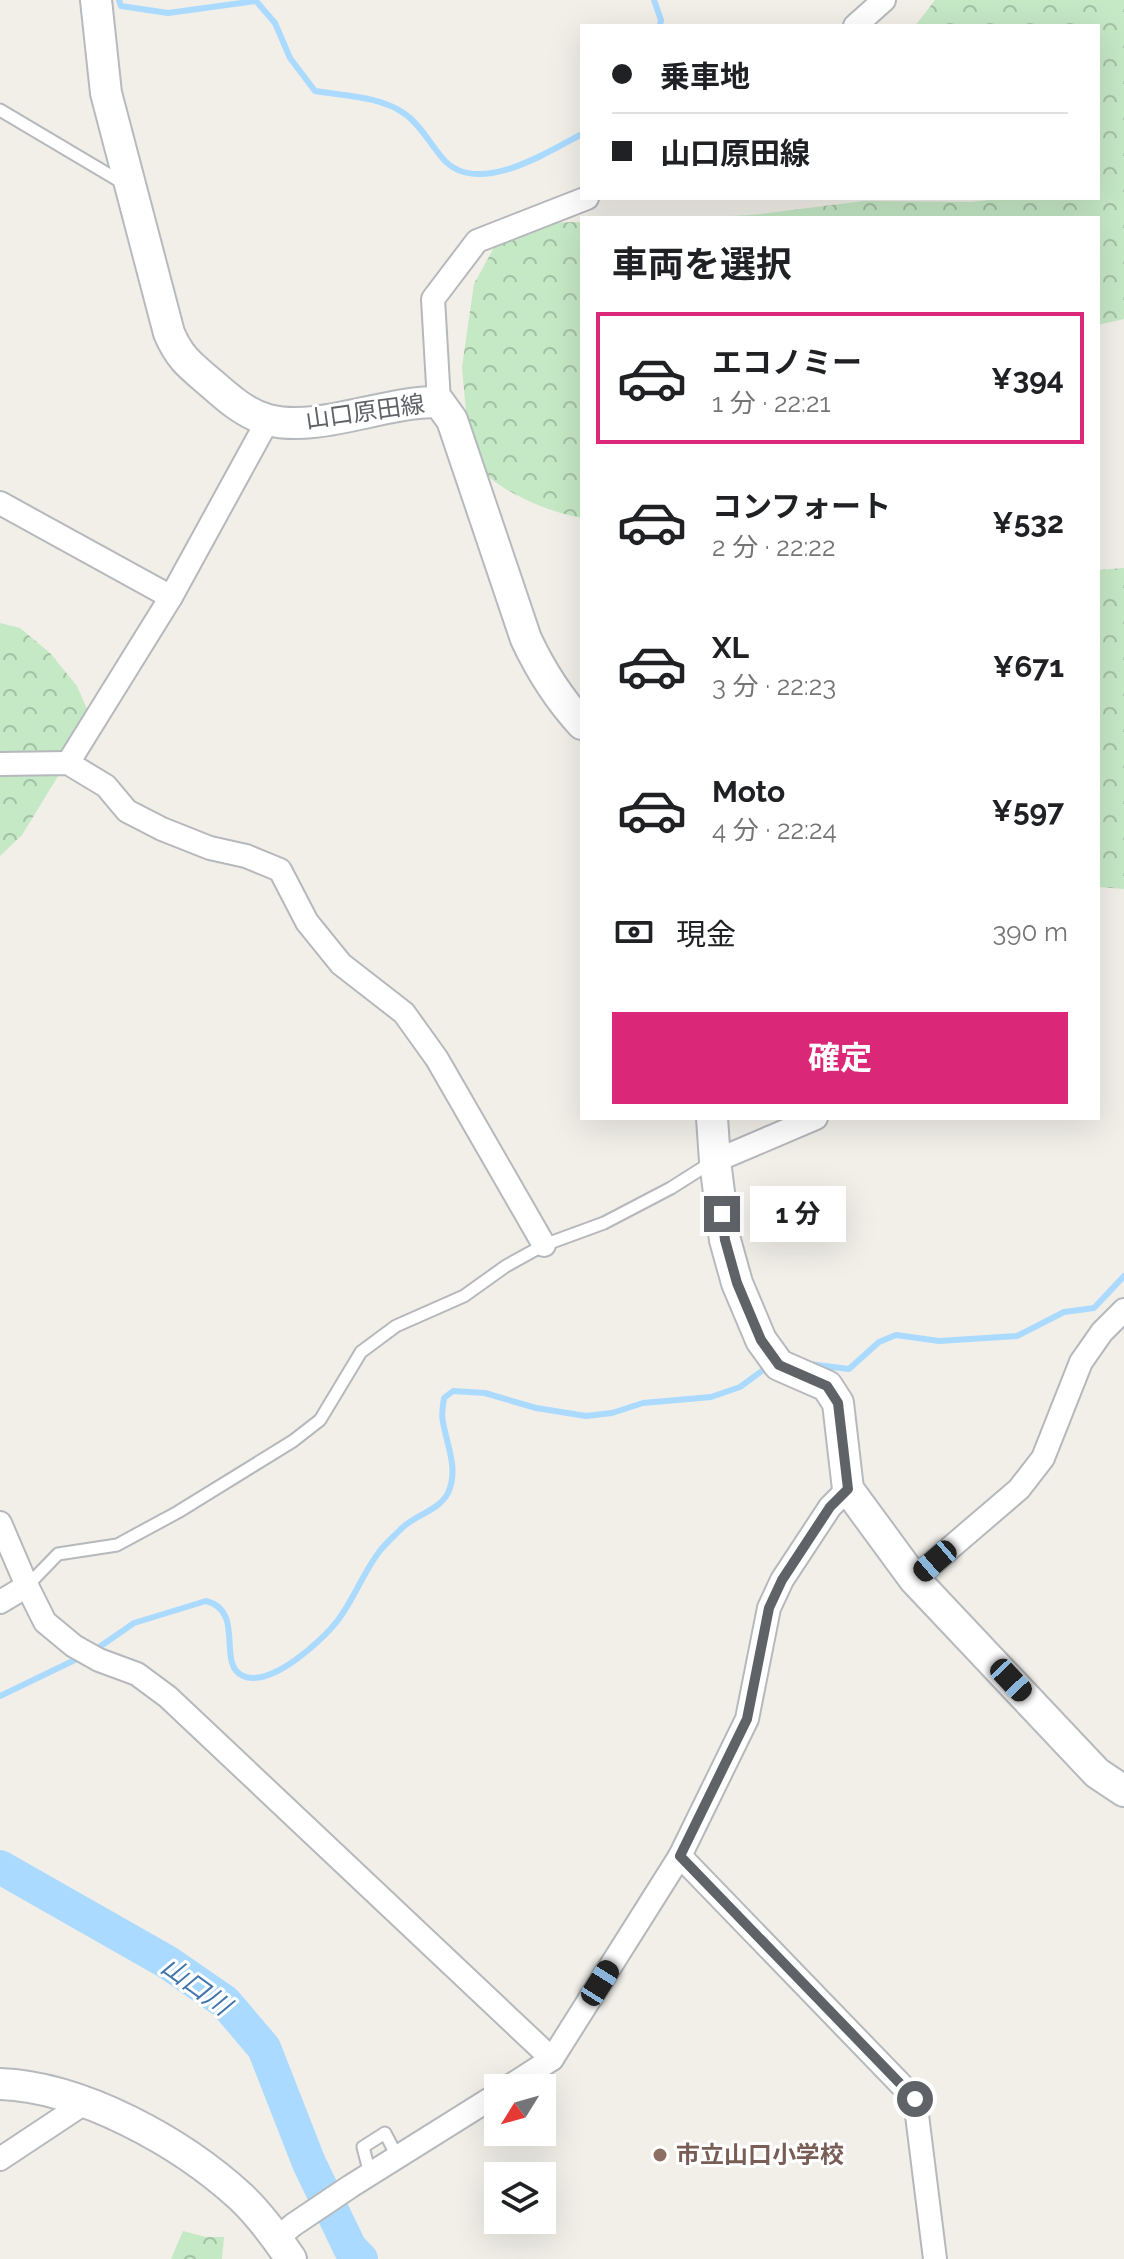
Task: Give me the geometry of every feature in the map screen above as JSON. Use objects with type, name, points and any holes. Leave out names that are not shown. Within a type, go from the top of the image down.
[{"type":"main road","name":"山口原田線","points":[[96,0],[106,93],[169,333],[178,354],[237,406],[268,420],[305,423],[416,401],[439,402],[452,420],[526,639],[541,673],[580,722]]},
{"type":"main road","points":[[712,1120],[725,1240],[737,1283],[761,1340],[779,1365],[827,1386],[838,1403],[848,1489],[914,1579],[1097,1773],[1124,1791]]},
{"type":"main road","points":[[0,2084],[15,2084],[86,2102],[196,2160],[287,2241]]},
{"type":"street","points":[[857,24],[884,0]]},
{"type":"street","points":[[439,402],[433,299],[477,241],[582,200]]},
{"type":"street","points":[[68,763],[171,597],[268,420]]},
{"type":"street","points":[[0,503],[171,597]]},
{"type":"street","points":[[0,764],[68,763],[106,786],[127,811],[162,829],[280,870],[307,922],[341,964],[404,1013],[437,1059],[544,1245]]},
{"type":"street","points":[[715,1161],[811,1120]]},
{"type":"street","points":[[914,1579],[1019,1489],[1043,1458],[1081,1362],[1102,1332],[1124,1310]]},
{"type":"street","points":[[529,2074],[552,2059],[680,1856],[747,1719],[769,1608],[782,1580],[830,1507],[848,1489]]},
{"type":"street","points":[[0,1523],[45,1622],[74,1646],[99,1660],[137,1674],[168,1697],[552,2059]]},
{"type":"street","points":[[0,1602],[27,1586]]},
{"type":"street","points":[[680,1856],[915,2099],[935,2259]]},
{"type":"street","points":[[0,2159],[86,2102]]},
{"type":"street","points":[[287,2241],[361,2180],[484,2103]]},
{"type":"lane","points":[[0,110],[131,188]]},
{"type":"lane","points":[[27,1586],[58,1554],[117,1545],[178,1512],[293,1441],[320,1420],[361,1352],[396,1326],[464,1296],[506,1266],[544,1245],[604,1223],[715,1161]]},
{"type":"green space","points":[[935,0],[1124,0],[1124,319],[1100,325],[1100,216],[732,216],[864,201],[1100,200],[1100,24],[917,24]]},
{"type":"green space","points":[[580,222],[580,518],[520,497],[490,478],[470,456],[462,367],[474,284],[497,242],[537,223]]},
{"type":"green space","points":[[1124,568],[1124,889],[1100,887],[1100,570]]},
{"type":"green space","points":[[0,623],[20,628],[50,653],[77,686],[87,709],[85,732],[22,835],[0,856]]},
{"type":"green space","points":[[183,2231],[206,2237],[224,2237],[222,2259],[171,2259]]},
{"type":"waterway","points":[[119,0],[121,6],[168,13],[256,1],[275,23],[290,58],[315,91],[362,98],[395,108],[411,119],[445,161],[460,171],[495,173],[533,160],[580,135]]},
{"type":"waterway","points":[[654,0],[660,24]]},
{"type":"waterway","points":[[809,1364],[849,1369],[879,1342],[896,1335],[939,1341],[1017,1336],[1064,1312],[1094,1308],[1124,1276]]},
{"type":"waterway","points":[[95,1650],[134,1623],[206,1601],[225,1615],[231,1661],[235,1670],[243,1676],[255,1678],[268,1675],[309,1650],[338,1620],[384,1546],[405,1525],[438,1504],[448,1493],[452,1466],[442,1413],[444,1398],[453,1391],[485,1393],[536,1408],[586,1416],[612,1413],[643,1403],[711,1397],[740,1387],[770,1365]]},
{"type":"waterway","points":[[0,1696],[81,1657]]},
{"type":"waterway","name":"山口川","points":[[0,1867],[167,1962],[225,2002],[264,2048],[309,2163],[350,2248],[361,2259]]},
{"type":"place","name":"市立山口小学校","points":[[660,2155]]},
{"type":"route","points":[[722,1214],[725,1240],[737,1283],[761,1340],[779,1365],[827,1386],[838,1403],[848,1489],[830,1507],[782,1580],[769,1608],[747,1719],[680,1856],[915,2099]]}]
